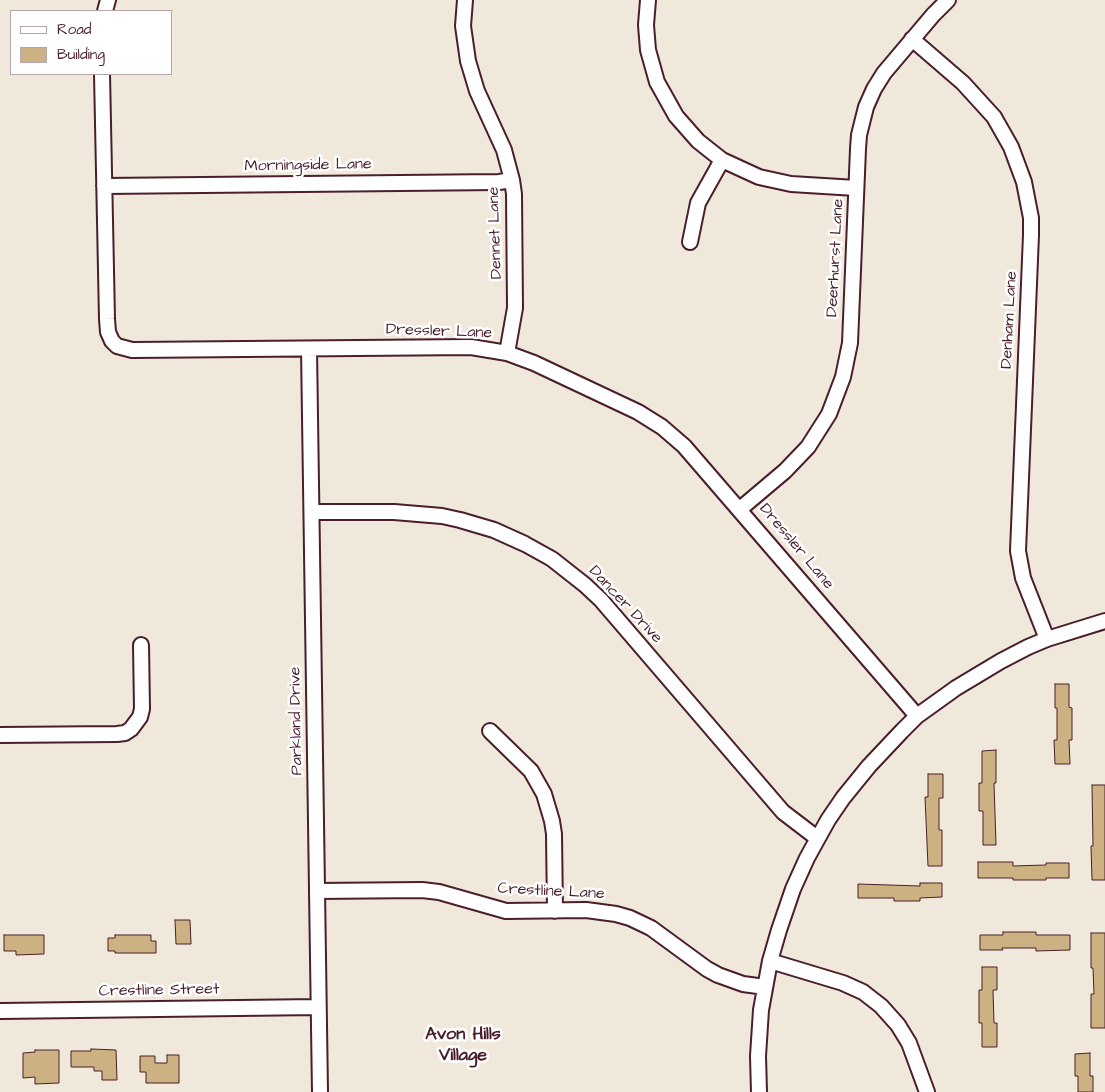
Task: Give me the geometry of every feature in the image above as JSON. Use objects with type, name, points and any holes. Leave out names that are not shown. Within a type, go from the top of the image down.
[{"type":"street","name":"Dennet Lane","points":[[465,0],[463,26],[468,61],[478,92],[504,150],[512,180],[515,208],[516,308],[507,353]]},
{"type":"street","points":[[648,0],[646,25],[648,50],[660,89],[676,116],[698,141],[722,160],[747,172],[773,181],[856,188]]},
{"type":"street","name":"Deerhurst Lane","points":[[740,509],[785,471],[808,447],[829,414],[843,376],[850,344],[859,135],[866,106],[884,73],[948,0]]},
{"type":"street","name":"Denham Lane","points":[[912,39],[963,82],[994,117],[1011,147],[1024,182],[1031,218],[1031,235],[1018,550],[1023,578],[1047,639]]},
{"type":"street","name":"Dressler Lane","points":[[102,75],[108,332],[112,341],[117,346],[132,350],[471,347],[519,356],[558,374],[638,412],[662,427],[692,454],[917,716]]},
{"type":"street","points":[[690,242],[698,203],[722,160]]},
{"type":"street","name":"Morningside Lane","points":[[104,186],[499,182],[512,180]]},
{"type":"street","name":"Parkland Drive","points":[[309,349],[320,1092]]},
{"type":"street","name":"Dancer Drive","points":[[312,512],[394,512],[442,516],[494,530],[552,559],[601,600],[783,812],[817,838]]},
{"type":"street","points":[[759,1092],[759,1034],[765,987],[770,961],[784,914],[793,889],[817,838],[855,782],[917,716],[977,675],[1047,639],[1105,621]]},
{"type":"street","points":[[0,735],[125,733],[131,729],[140,717],[142,709],[141,645]]},
{"type":"street","points":[[490,732],[531,770],[547,801],[554,834],[555,911]]},
{"type":"street","name":"Crestline Lane","points":[[317,891],[422,890],[456,896],[496,909],[516,911],[600,911],[630,918],[661,934],[707,969],[718,975],[743,984],[765,987]]},
{"type":"street","points":[[770,961],[843,983],[863,992],[881,1006],[898,1025],[908,1043],[927,1092]]},
{"type":"street","name":"Crestline Street","points":[[0,1011],[318,1007]]},
{"type":"building","points":[[1055,684],[1069,684],[1069,707],[1072,708],[1072,740],[1069,740],[1070,764],[1055,764],[1054,740],[1057,740],[1057,708],[1055,708]]},
{"type":"building","points":[[996,750],[996,783],[994,783],[996,845],[983,845],[983,811],[979,811],[979,783],[982,783],[982,751]]},
{"type":"building","points":[[928,774],[943,774],[943,798],[939,798],[939,830],[942,830],[942,866],[928,866],[925,797],[928,797]]},
{"type":"building","points":[[1092,785],[1105,785],[1105,880],[1092,880]]},
{"type":"building","points":[[978,862],[1013,862],[1013,866],[1069,863],[1069,878],[1013,880],[1013,878],[978,878]]},
{"type":"building","points":[[920,883],[942,883],[942,897],[920,898],[920,901],[894,901],[894,898],[858,898],[858,884],[920,886]]},
{"type":"building","points":[[175,920],[190,920],[191,944],[176,944]]},
{"type":"building","points":[[1003,932],[1036,932],[1036,935],[1070,935],[1070,950],[1036,951],[1036,948],[1002,948],[1003,950],[980,950],[980,935],[1003,935]]},
{"type":"building","points":[[1091,933],[1105,933],[1105,1028],[1091,1028],[1091,994],[1094,994],[1093,968],[1091,968]]},
{"type":"building","points":[[4,935],[44,935],[44,954],[16,955],[16,951],[4,951]]},
{"type":"building","points":[[115,935],[151,935],[151,941],[156,941],[156,953],[115,953],[115,951],[108,951],[108,938],[115,938]]},
{"type":"building","points":[[982,967],[997,967],[997,990],[993,990],[994,1023],[997,1023],[997,1047],[982,1047],[982,1023],[979,1023],[979,990],[982,990]]},
{"type":"building","points":[[91,1049],[116,1050],[117,1080],[102,1080],[102,1071],[94,1071],[94,1067],[71,1067],[71,1051],[91,1051]]},
{"type":"building","points":[[35,1050],[59,1050],[59,1083],[35,1084],[35,1077],[23,1078],[23,1053],[35,1052]]},
{"type":"building","points":[[1090,1053],[1090,1076],[1093,1076],[1093,1092],[1078,1092],[1078,1076],[1075,1076],[1075,1054]]},
{"type":"building","points":[[167,1055],[179,1055],[179,1083],[146,1083],[146,1072],[140,1072],[140,1056],[155,1056],[155,1063],[167,1063]]},
{"type":"district","name":"Avon Hills Village","points":[[463,1045]]}]
